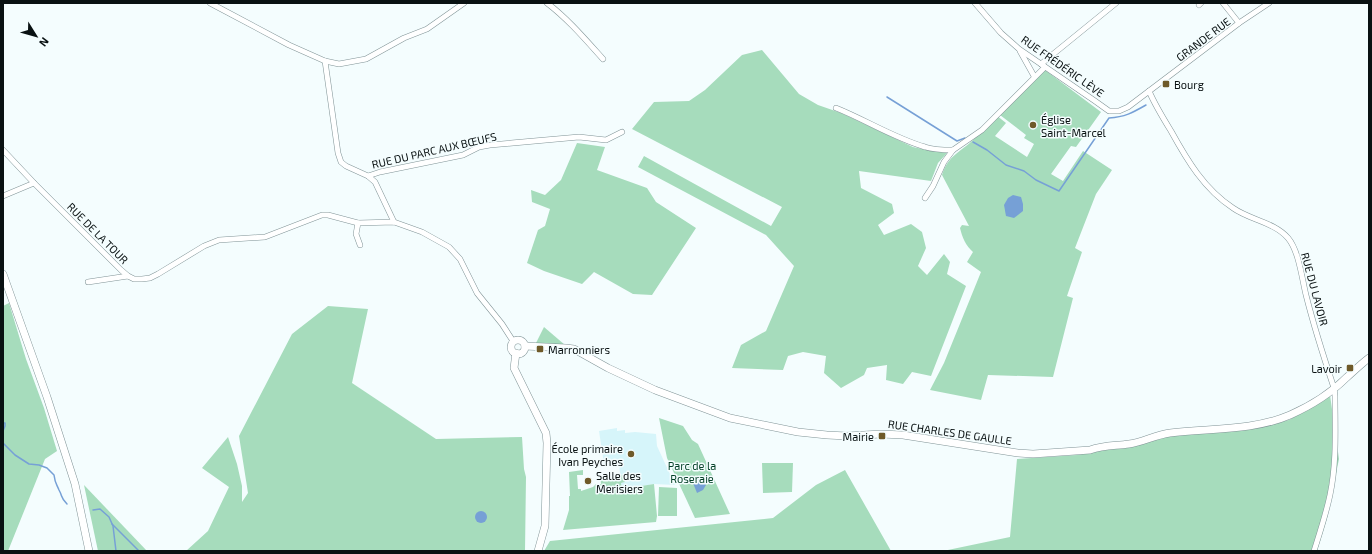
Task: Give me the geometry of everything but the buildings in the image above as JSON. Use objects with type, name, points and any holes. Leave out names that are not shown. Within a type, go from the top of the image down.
[{"type":"street","points":[[210,3],[289,44],[325,61],[339,64],[366,59],[404,38],[427,29],[464,3]]},
{"type":"street","points":[[547,3],[562,14],[576,28],[602,59]]},
{"type":"street","name":"RUE FRÉDÉRIC LÈVE","points":[[975,3],[1001,33],[1019,49],[1109,111],[1119,111],[1128,107],[1149,91]]},
{"type":"street","points":[[925,198],[933,186],[944,162],[953,150],[982,130],[1043,66],[1116,3]]},
{"type":"street","points":[[1222,3],[1240,23]]},
{"type":"street","name":"GRANDE RUE","points":[[1149,91],[1269,3]]},
{"type":"street","points":[[1019,49],[1034,76]]},
{"type":"street","points":[[325,61],[338,153],[341,162],[346,166],[368,176],[375,182],[394,222]]},
{"type":"street","name":"RUE DU LAVOIR","points":[[1149,91],[1184,154],[1205,185],[1232,208],[1280,231],[1289,239],[1297,257],[1318,340],[1334,386],[1335,396],[1334,461],[1330,493],[1314,551]]},
{"type":"street","points":[[836,108],[911,142],[939,150],[953,150]]},
{"type":"street","name":"RUE DU PARC AUX BŒUFS","points":[[368,176],[380,172],[463,156],[480,147],[490,145],[580,137],[606,140],[622,132]]},
{"type":"street","name":"RUE DE LA TOUR","points":[[3,150],[34,183],[128,276],[142,279],[150,278],[204,246],[219,240],[265,237],[322,215],[328,215],[358,223],[394,222],[433,237],[455,252],[477,293],[514,341]]},
{"type":"street","points":[[3,196],[34,183]]},
{"type":"street","points":[[358,223],[356,234],[360,245]]},
{"type":"street","points":[[3,274],[47,397],[75,484],[89,551]]},
{"type":"street","points":[[88,282],[128,276]]},
{"type":"street","points":[[521,340],[525,346],[523,351],[516,353],[511,347],[514,341],[521,340]]},
{"type":"street","name":"RUE CHARLES DE GAULLE","points":[[525,346],[574,349],[608,368],[656,390],[730,418],[798,432],[822,435],[903,435],[1033,454],[1090,450],[1097,447],[1138,442],[1144,439],[1169,434],[1242,427],[1271,421],[1290,415],[1307,405],[1334,386],[1346,373],[1353,371],[1369,358]]},
{"type":"street","points":[[516,353],[514,368],[546,433],[547,443],[544,526],[538,551]]},
{"type":"shaded area","name":"École primaire Ivan Peyches","points":[[617,428],[617,431],[625,430],[625,433],[635,432],[656,434],[657,446],[675,485],[654,484],[622,489],[621,483],[625,482],[624,475],[620,475],[619,461],[604,464],[599,431]]},
{"type":"green space","points":[[762,50],[799,94],[818,105],[841,113],[913,147],[947,153],[938,163],[931,181],[859,171],[861,188],[892,204],[894,213],[878,225],[884,235],[911,224],[922,232],[926,248],[918,266],[927,275],[944,254],[950,262],[947,274],[966,286],[931,376],[912,372],[903,384],[886,380],[887,365],[867,368],[864,375],[841,388],[824,373],[826,356],[803,352],[788,356],[783,370],[732,368],[741,345],[766,331],[794,266],[766,235],[638,167],[644,156],[771,226],[782,207],[632,129],[654,102],[689,101],[705,90],[742,55]]},
{"type":"green space","points":[[1045,70],[1101,112],[1076,147],[1071,146],[1051,174],[1063,181],[1083,151],[1112,170],[1096,194],[1075,248],[1082,252],[1067,296],[1073,298],[1053,377],[988,375],[981,400],[930,390],[944,363],[981,272],[967,262],[973,252],[968,247],[960,228],[962,225],[969,226],[942,175],[948,162],[955,154],[969,144],[996,115],[1006,123],[995,136],[1027,157],[1034,144],[1024,138],[1026,135],[1000,115]]},
{"type":"green space","points":[[577,143],[605,147],[597,170],[647,188],[656,202],[696,228],[652,295],[633,294],[594,272],[582,284],[544,271],[527,263],[538,230],[545,226],[550,209],[532,202],[531,190],[545,195],[561,180]]},
{"type":"green space","points":[[9,303],[57,451],[45,459],[8,551],[3,551],[3,306]]},
{"type":"green space","points":[[328,306],[368,309],[352,383],[436,439],[522,437],[526,477],[525,551],[186,551],[208,531],[229,487],[202,468],[228,437],[237,464],[242,486],[242,502],[248,493],[239,436],[292,334]]},
{"type":"green space","points":[[544,327],[565,345],[536,343]]},
{"type":"green space","points":[[1330,395],[1339,459],[1327,518],[1317,551],[943,551],[1010,537],[1017,459],[1077,455],[1178,434],[1241,429],[1289,420]]},
{"type":"green space","name":"Parc de la Roseraie","points":[[659,418],[683,426],[692,440],[698,444],[730,514],[695,518],[667,458]]},
{"type":"green space","points":[[762,463],[793,463],[792,492],[763,493]]},
{"type":"green space","points":[[583,470],[583,475],[577,475],[578,489],[581,489],[581,491],[593,487],[596,484],[601,484],[600,477],[624,475],[625,482],[621,483],[622,489],[654,484],[657,516],[656,522],[563,530],[569,510],[569,472]]},
{"type":"green space","points":[[845,470],[891,551],[544,551],[550,541],[773,518],[816,485]]},
{"type":"green space","points":[[84,485],[147,551],[98,551]]},
{"type":"green space","points":[[659,487],[677,488],[677,516],[658,516]]},
{"type":"water","points":[[1013,195],[1021,197],[1023,204],[1023,211],[1014,218],[1006,216],[1004,205],[1008,198]]},
{"type":"water","points":[[695,476],[703,478],[706,485],[703,490],[697,493],[693,483]]},
{"type":"water","points":[[483,511],[486,512],[486,522],[479,523],[476,522],[475,515],[476,512]]},
{"type":"waterway","points":[[887,97],[957,141],[965,138]]},
{"type":"waterway","points":[[973,142],[987,150],[1006,165],[1024,171],[1036,180],[1059,191],[1109,118],[1120,117],[1146,105]]},
{"type":"waterway","points":[[3,423],[5,423],[3,431]]},
{"type":"waterway","points":[[3,443],[15,455],[29,464],[47,468],[54,475],[62,498],[67,504]]},
{"type":"waterway","points":[[93,510],[100,509],[109,517],[113,526],[116,551]]},
{"type":"waterway","points":[[112,524],[139,551]]},
{"type":"place","name":"Bourg","points":[[1166,84]]},
{"type":"place","name":"Église Saint-Marcel","points":[[1033,125]]},
{"type":"place","name":"Marronniers","points":[[540,349]]},
{"type":"place","name":"Lavoir","points":[[1350,368]]},
{"type":"place","name":"Mairie","points":[[882,436]]},
{"type":"place","name":"École primaire Ivan Peyches","points":[[631,454]]},
{"type":"place","name":"Salle des Merisiers","points":[[588,481]]}]
